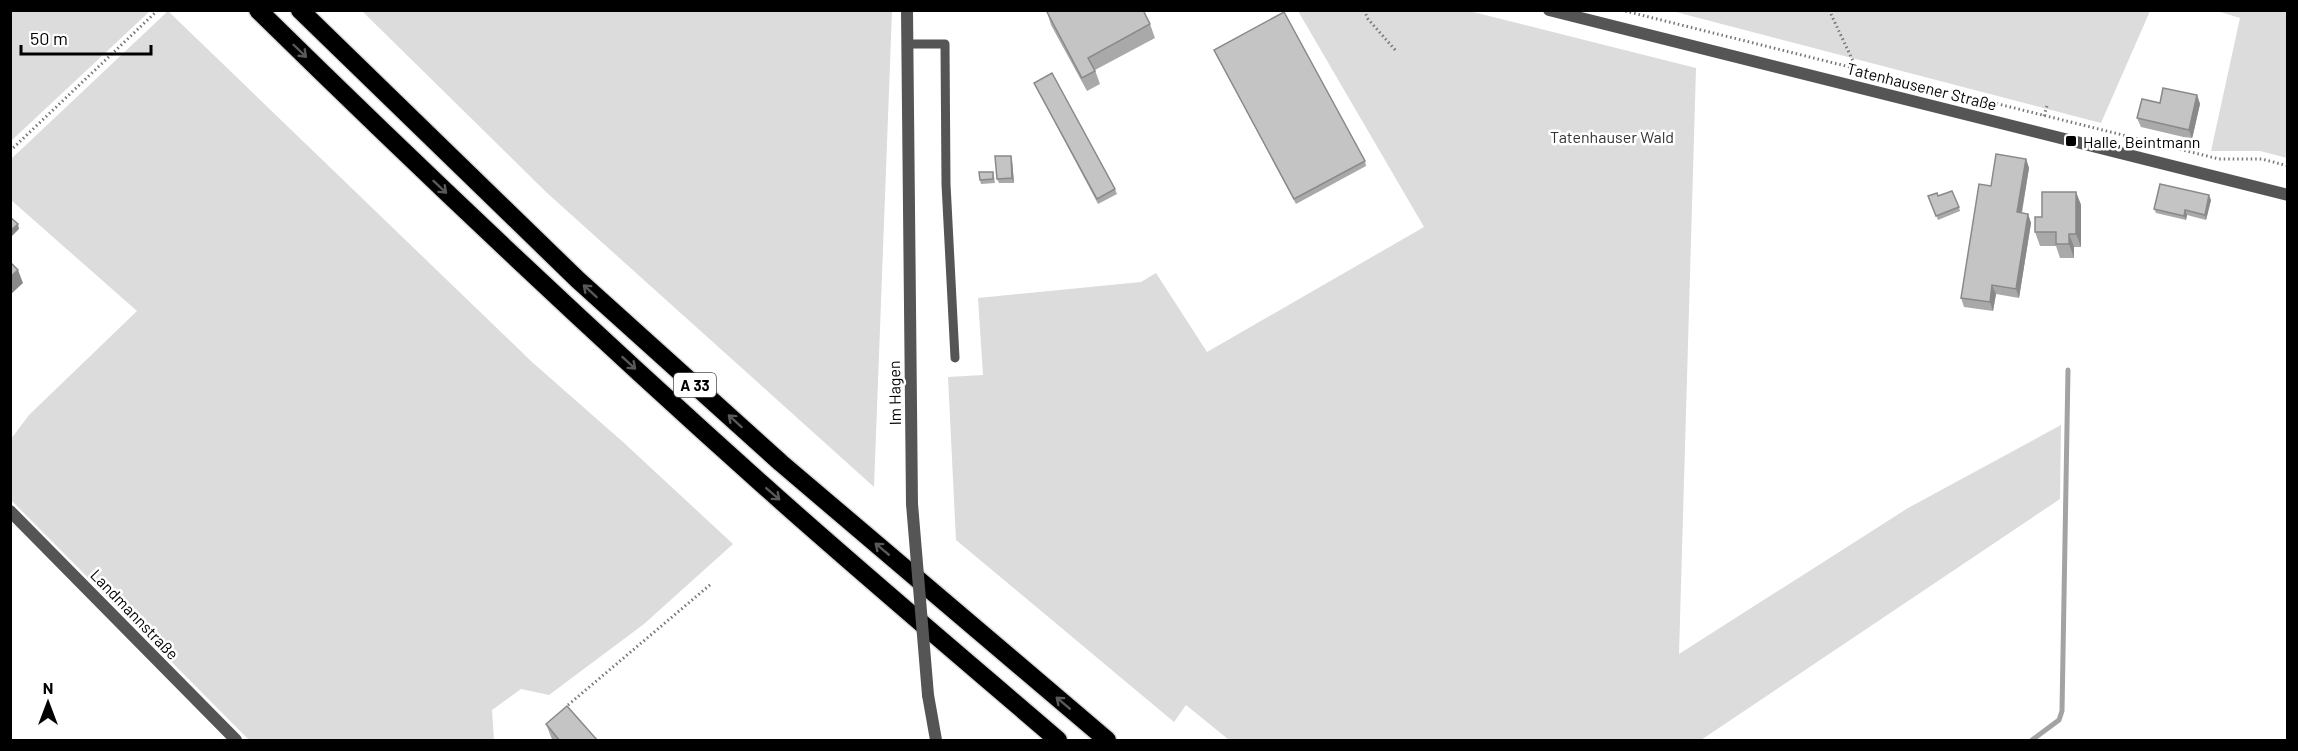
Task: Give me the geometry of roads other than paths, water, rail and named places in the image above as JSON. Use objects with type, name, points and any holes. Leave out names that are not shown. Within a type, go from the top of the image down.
[{"type":"highway","name":"A 33","points":[[258,10],[372,122],[607,343],[763,485],[1058,741]]},
{"type":"highway","name":"A 33","points":[[300,10],[596,296],[781,463],[1107,741]]},
{"type":"street","name":"Im Hagen","points":[[907,10],[912,504],[928,695],[936,741]]},
{"type":"street","name":"Tatenhausener Straße","points":[[1549,10],[2288,195]]},
{"type":"street","name":"Landmannstraße","points":[[10,511],[236,741]]},
{"type":"lane","points":[[907,44],[945,44],[946,184],[955,358]]},
{"type":"waterway","points":[[2032,740],[2059,720],[2062,711],[2068,370]]},
{"type":"place","name":"Halle, Beintmann","points":[[2071,141]]},
{"type":"park label","name":"Tatenhauser Wald","points":[[1612,136]]}]
